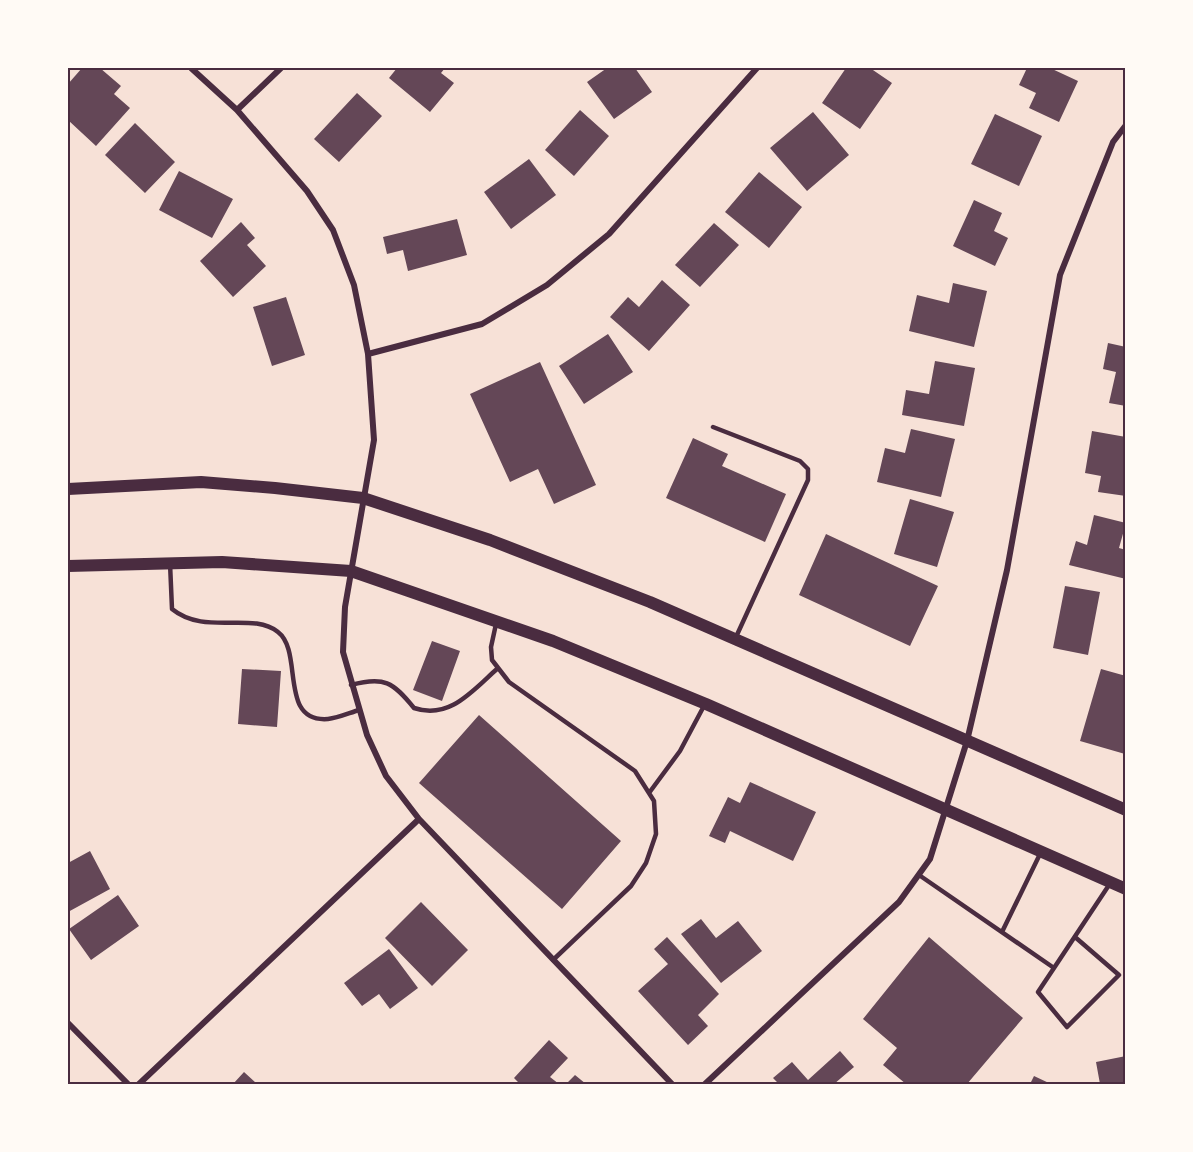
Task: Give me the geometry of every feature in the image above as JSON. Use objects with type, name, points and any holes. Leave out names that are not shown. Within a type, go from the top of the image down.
[{"type":"main road","points":[[68,489],[201,482],[363,498],[501,544],[650,602],[1125,810]]},
{"type":"main road","points":[[68,566],[222,562],[351,571],[553,641],[706,704],[1125,889]]},
{"type":"street","points":[[191,68],[237,110],[307,191],[333,230],[354,285],[368,354],[374,440],[345,607],[343,652],[359,710],[386,776],[419,819],[672,1084]]},
{"type":"street","points":[[237,110],[281,68]]},
{"type":"street","points":[[368,354],[482,324],[547,285],[609,234],[757,68]]},
{"type":"street","points":[[705,1084],[899,902],[930,859],[967,741],[1007,570],[1060,274],[1113,142],[1125,125]]},
{"type":"street","points":[[140,1084],[419,819]]},
{"type":"street","points":[[68,1023],[129,1084]]},
{"type":"lane","points":[[714,427],[800,461],[808,469],[808,480],[735,640]]},
{"type":"lane","points":[[170,564],[172,609],[181,616],[195,622],[261,625],[272,627],[281,633],[287,642],[297,702],[304,712],[327,719],[359,710]]},
{"type":"lane","points":[[497,622],[491,647],[492,660],[509,682],[635,771],[654,801],[656,834],[646,863],[631,886],[553,960]]},
{"type":"lane","points":[[351,685],[374,678],[399,689],[414,708],[439,712],[460,701],[498,668]]},
{"type":"lane","points":[[649,793],[680,751],[706,704]]},
{"type":"lane","points":[[1002,932],[1041,852]]},
{"type":"lane","points":[[919,875],[1054,968]]},
{"type":"lane","points":[[1075,937],[1119,975],[1067,1027],[1038,992],[1111,882]]},
{"type":"building","points":[[82,68],[100,68],[121,86],[114,94],[130,108],[96,146],[68,120],[68,84]]},
{"type":"building","points":[[397,68],[445,68],[441,73],[454,83],[430,112],[389,78]]},
{"type":"building","points":[[607,68],[635,68],[652,92],[614,119],[587,82]]},
{"type":"building","points":[[846,68],[870,68],[892,83],[860,129],[822,103]]},
{"type":"building","points":[[1027,68],[1050,68],[1078,81],[1059,122],[1029,108],[1036,93],[1019,85]]},
{"type":"building","points":[[357,93],[382,116],[339,162],[314,139]]},
{"type":"building","points":[[580,110],[609,136],[574,176],[545,150]]},
{"type":"building","points":[[813,112],[849,155],[807,191],[770,148]]},
{"type":"building","points":[[995,114],[1042,136],[1019,186],[971,164]]},
{"type":"building","points":[[135,123],[175,162],[145,193],[105,155]]},
{"type":"building","points":[[529,159],[556,195],[511,229],[484,192]]},
{"type":"building","points":[[179,171],[233,199],[212,238],[159,210]]},
{"type":"building","points":[[759,172],[802,207],[769,248],[725,212]]},
{"type":"building","points":[[974,200],[1002,213],[994,231],[1008,238],[995,266],[953,246]]},
{"type":"building","points":[[457,219],[467,255],[408,271],[403,250],[387,254],[383,237]]},
{"type":"building","points":[[241,222],[255,238],[247,245],[266,266],[233,297],[200,261]]},
{"type":"building","points":[[714,223],[739,245],[700,287],[675,265]]},
{"type":"building","points":[[662,280],[690,305],[649,351],[610,317],[628,297],[639,307]]},
{"type":"building","points":[[953,283],[987,291],[974,347],[909,331],[917,295],[949,303]]},
{"type":"building","points":[[286,297],[305,355],[272,366],[253,307]]},
{"type":"building","points":[[608,334],[633,372],[584,404],[559,366]]},
{"type":"building","points":[[1108,343],[1126,347],[1126,406],[1109,403],[1116,372],[1103,369]]},
{"type":"building","points":[[935,361],[975,368],[964,426],[902,415],[906,390],[929,394]]},
{"type":"building","points":[[540,362],[596,485],[554,504],[538,469],[510,482],[470,394]]},
{"type":"building","points":[[911,429],[955,439],[941,497],[877,482],[885,448],[905,453]]},
{"type":"building","points":[[1092,431],[1126,437],[1126,496],[1098,492],[1101,476],[1085,473]]},
{"type":"building","points":[[693,438],[728,454],[722,466],[786,494],[765,542],[666,498]]},
{"type":"building","points":[[910,499],[954,512],[937,567],[894,554]]},
{"type":"building","points":[[1094,515],[1126,523],[1119,548],[1126,550],[1126,579],[1069,565],[1076,541],[1087,545]]},
{"type":"building","points":[[826,534],[938,586],[910,646],[799,595]]},
{"type":"building","points":[[1065,586],[1100,592],[1088,655],[1053,648]]},
{"type":"building","points":[[432,641],[460,651],[442,701],[413,690]]},
{"type":"building","points":[[242,669],[281,671],[277,727],[238,724]]},
{"type":"building","points":[[1101,669],[1126,676],[1125,754],[1080,741]]},
{"type":"building","points":[[479,715],[621,841],[562,909],[419,783]]},
{"type":"building","points":[[750,782],[816,812],[793,861],[730,831],[725,843],[709,836],[728,797],[740,803]]},
{"type":"building","points":[[90,851],[110,889],[68,912],[68,863]]},
{"type":"building","points":[[118,895],[139,926],[91,960],[69,929]]},
{"type":"building","points":[[421,902],[468,950],[432,986],[385,938]]},
{"type":"building","points":[[701,919],[716,938],[738,921],[762,951],[721,983],[681,934]]},
{"type":"building","points":[[667,937],[719,994],[698,1015],[708,1026],[688,1045],[638,991],[668,964],[654,949]]},
{"type":"building","points":[[929,937],[1023,1018],[967,1084],[906,1084],[883,1065],[897,1048],[863,1019]]},
{"type":"building","points":[[389,949],[418,988],[390,1009],[379,994],[362,1006],[344,983]]},
{"type":"building","points":[[549,1040],[568,1058],[550,1077],[559,1084],[520,1084],[514,1078]]},
{"type":"building","points":[[840,1051],[854,1067],[834,1084],[779,1084],[773,1078],[792,1062],[808,1080]]},
{"type":"building","points":[[1126,1056],[1126,1084],[1100,1084],[1096,1062]]},
{"type":"building","points":[[244,1072],[257,1084],[233,1084]]},
{"type":"building","points":[[575,1075],[586,1084],[566,1084]]},
{"type":"building","points":[[1034,1076],[1051,1084],[1030,1084]]}]
